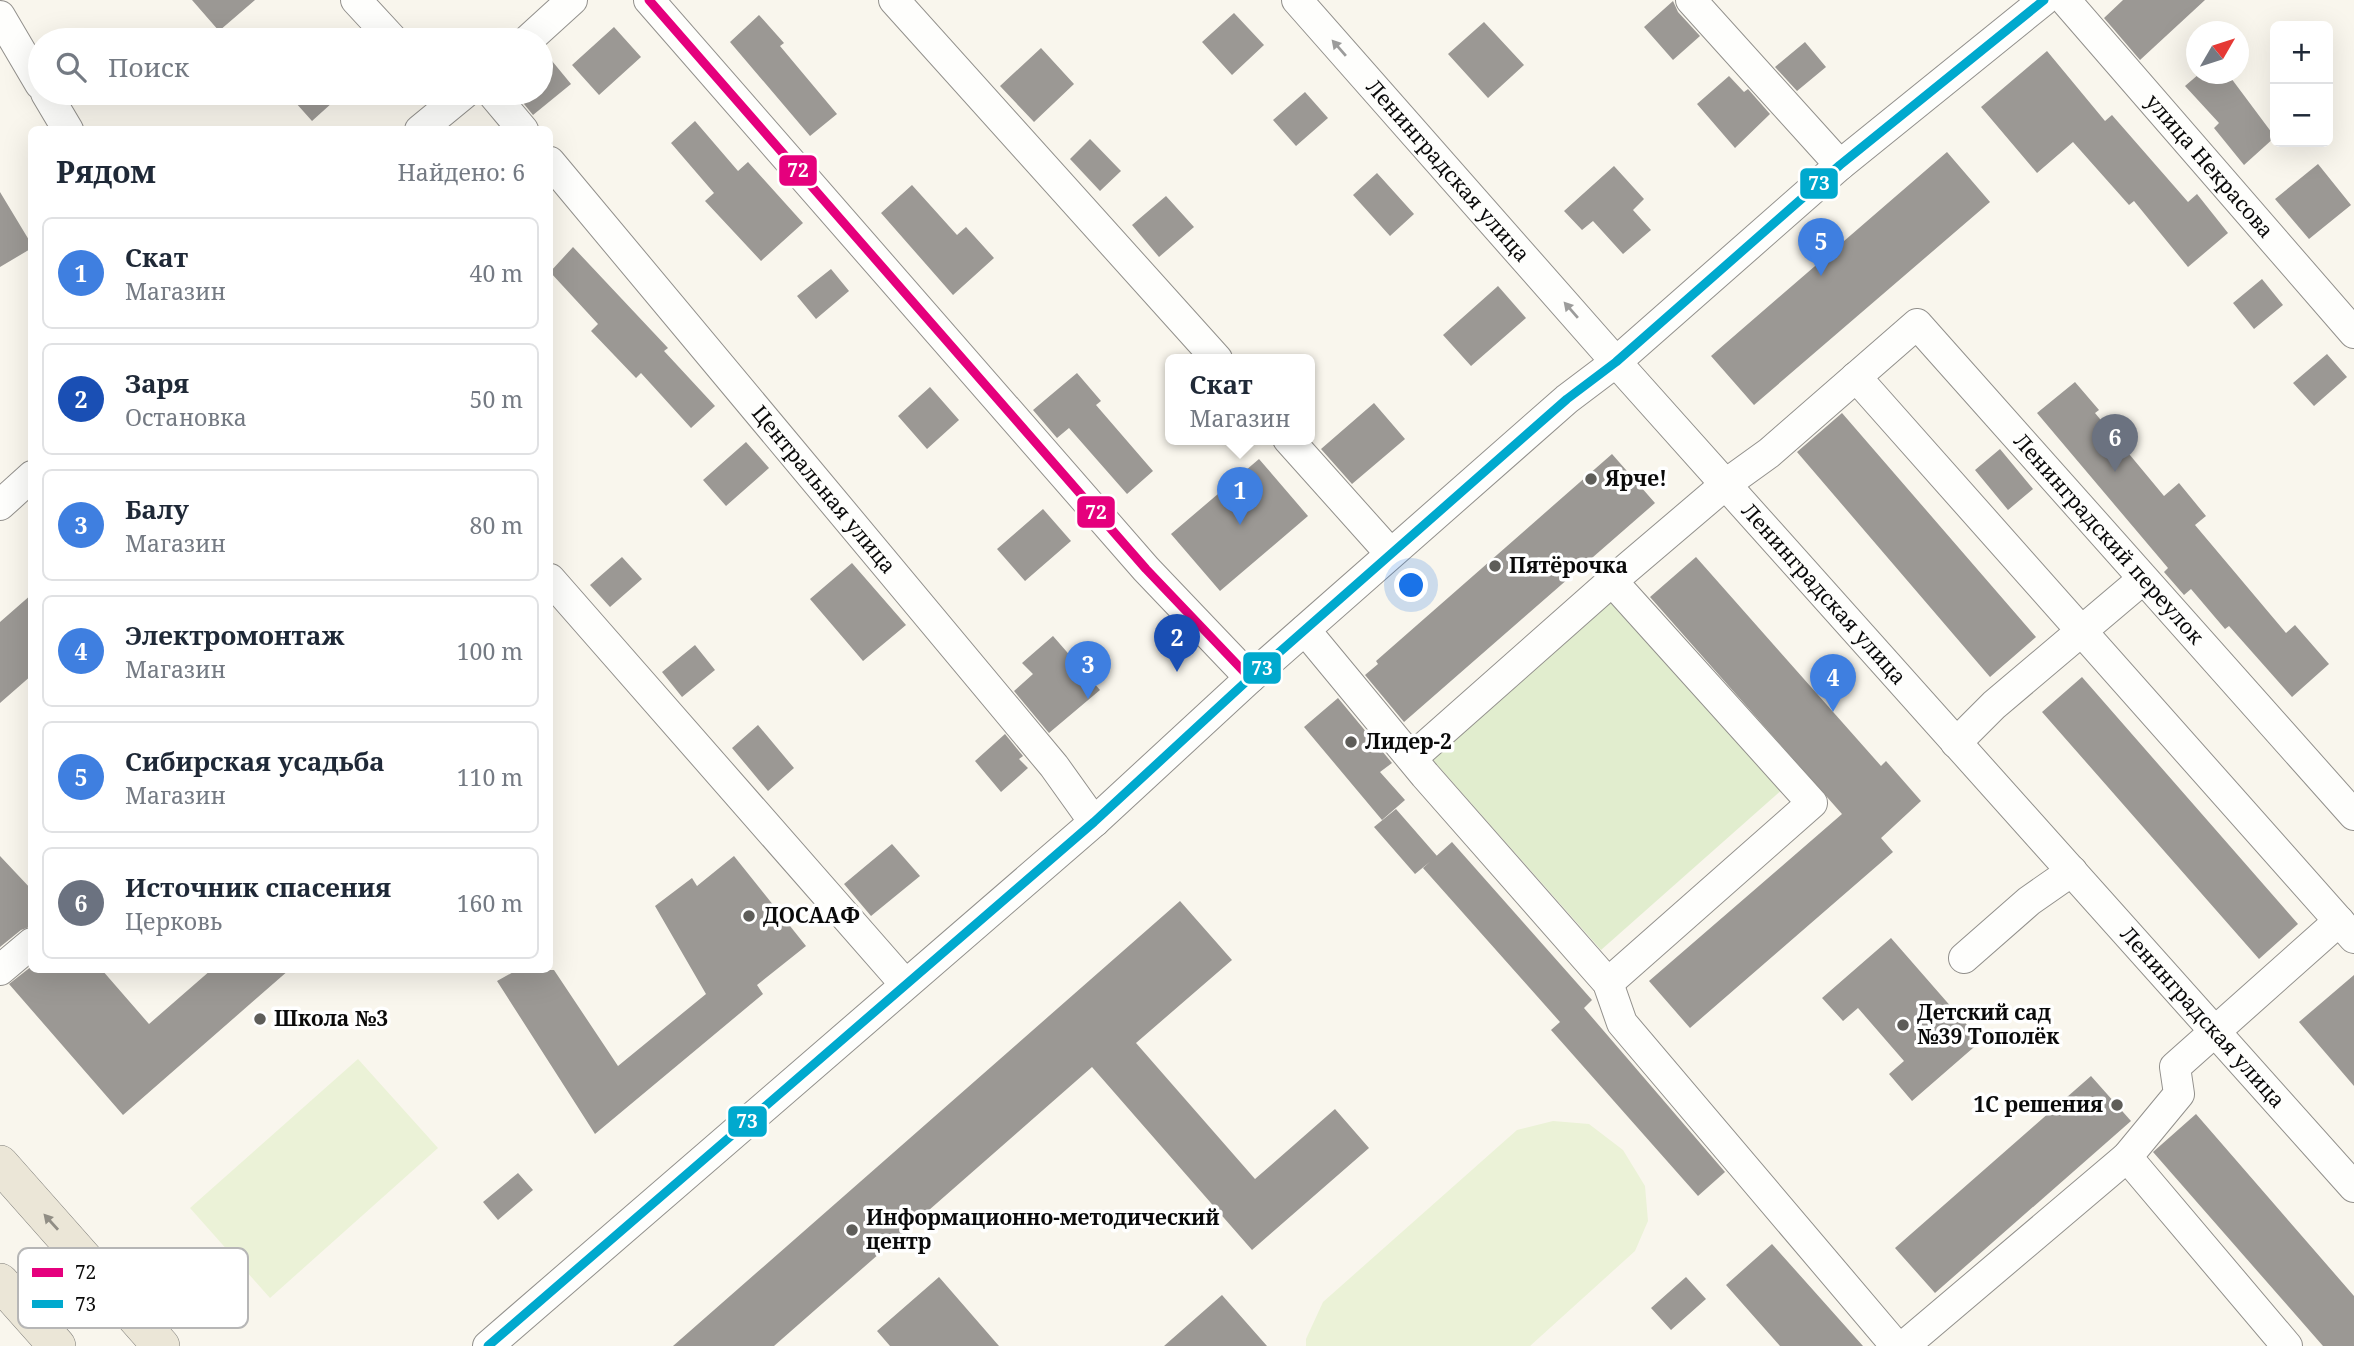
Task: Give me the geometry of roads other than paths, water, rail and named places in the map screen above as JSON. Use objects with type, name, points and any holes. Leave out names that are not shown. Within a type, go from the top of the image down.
[{"type":"main road","points":[[0,1164],[74,1248]]},
{"type":"main road","points":[[1,1285],[18,1304]]},
{"type":"main road","points":[[40,1328],[57,1346]]},
{"type":"main road","points":[[145,1328],[161,1346]]},
{"type":"street","points":[[356,0],[382,28]]},
{"type":"street","points":[[541,28],[572,0]]},
{"type":"street","points":[[649,0],[1137,559],[1250,678]]},
{"type":"street","points":[[894,0],[1213,354]]},
{"type":"street","name":"Ленинградская улица","points":[[1297,0],[1615,362],[2354,1186]]},
{"type":"street","points":[[1691,0],[1840,165]]},
{"type":"street","points":[[488,1346],[1094,822],[1390,553],[1615,362],[1840,165],[2045,0]]},
{"type":"street","name":"улица Некрасова","points":[[2065,0],[2354,333]]},
{"type":"street","points":[[0,16],[28,63]]},
{"type":"street","points":[[53,105],[66,126]]},
{"type":"street","points":[[424,126],[444,105]]},
{"type":"street","points":[[502,105],[520,126]]},
{"type":"street","name":"Центральная улица","points":[[553,166],[1054,766],[1094,822]]},
{"type":"street","name":"Ленинградский переулок","points":[[1856,377],[1917,324],[2354,816]]},
{"type":"street","points":[[1412,758],[1612,580],[1726,484],[1769,453],[1856,377],[2347,930],[2175,1067],[2179,1094],[2127,1157],[1904,1346]]},
{"type":"street","points":[[1293,445],[1390,553]]},
{"type":"street","points":[[0,505],[28,480]]},
{"type":"street","points":[[1956,743],[1994,705],[2143,579]]},
{"type":"street","points":[[1608,983],[1812,803],[1612,580]]},
{"type":"street","points":[[553,582],[905,984]]},
{"type":"street","points":[[1305,630],[1412,758],[1608,983],[1622,1023],[1896,1346]]},
{"type":"street","points":[[1964,958],[2029,901],[2072,871]]},
{"type":"street","points":[[0,970],[28,946]]},
{"type":"street","points":[[2127,1157],[2287,1346]]},
{"type":"place","name":"Сибирская усадьба","points":[[1821,276]]},
{"type":"place","name":"Источник спасения","points":[[2115,472]]},
{"type":"place","name":"Ярче!","points":[[1591,479]]},
{"type":"place","name":"Скат","points":[[1240,525]]},
{"type":"place","name":"Пятёрочка","points":[[1495,566]]},
{"type":"place","name":"Заря","points":[[1177,672]]},
{"type":"place","name":"Балу","points":[[1088,699]]},
{"type":"place","name":"Электромонтаж","points":[[1833,712]]},
{"type":"place","name":"Лидер-2","points":[[1351,742]]},
{"type":"place","name":"ДОСААФ","points":[[749,916]]},
{"type":"place","name":"Школа №3","points":[[260,1019]]},
{"type":"place","name":"Детский сад №39 Тополёк","points":[[1903,1025]]},
{"type":"place","name":"1С решения","points":[[2117,1105]]},
{"type":"place","name":"Информационно-методический центр","points":[[852,1230]]}]
